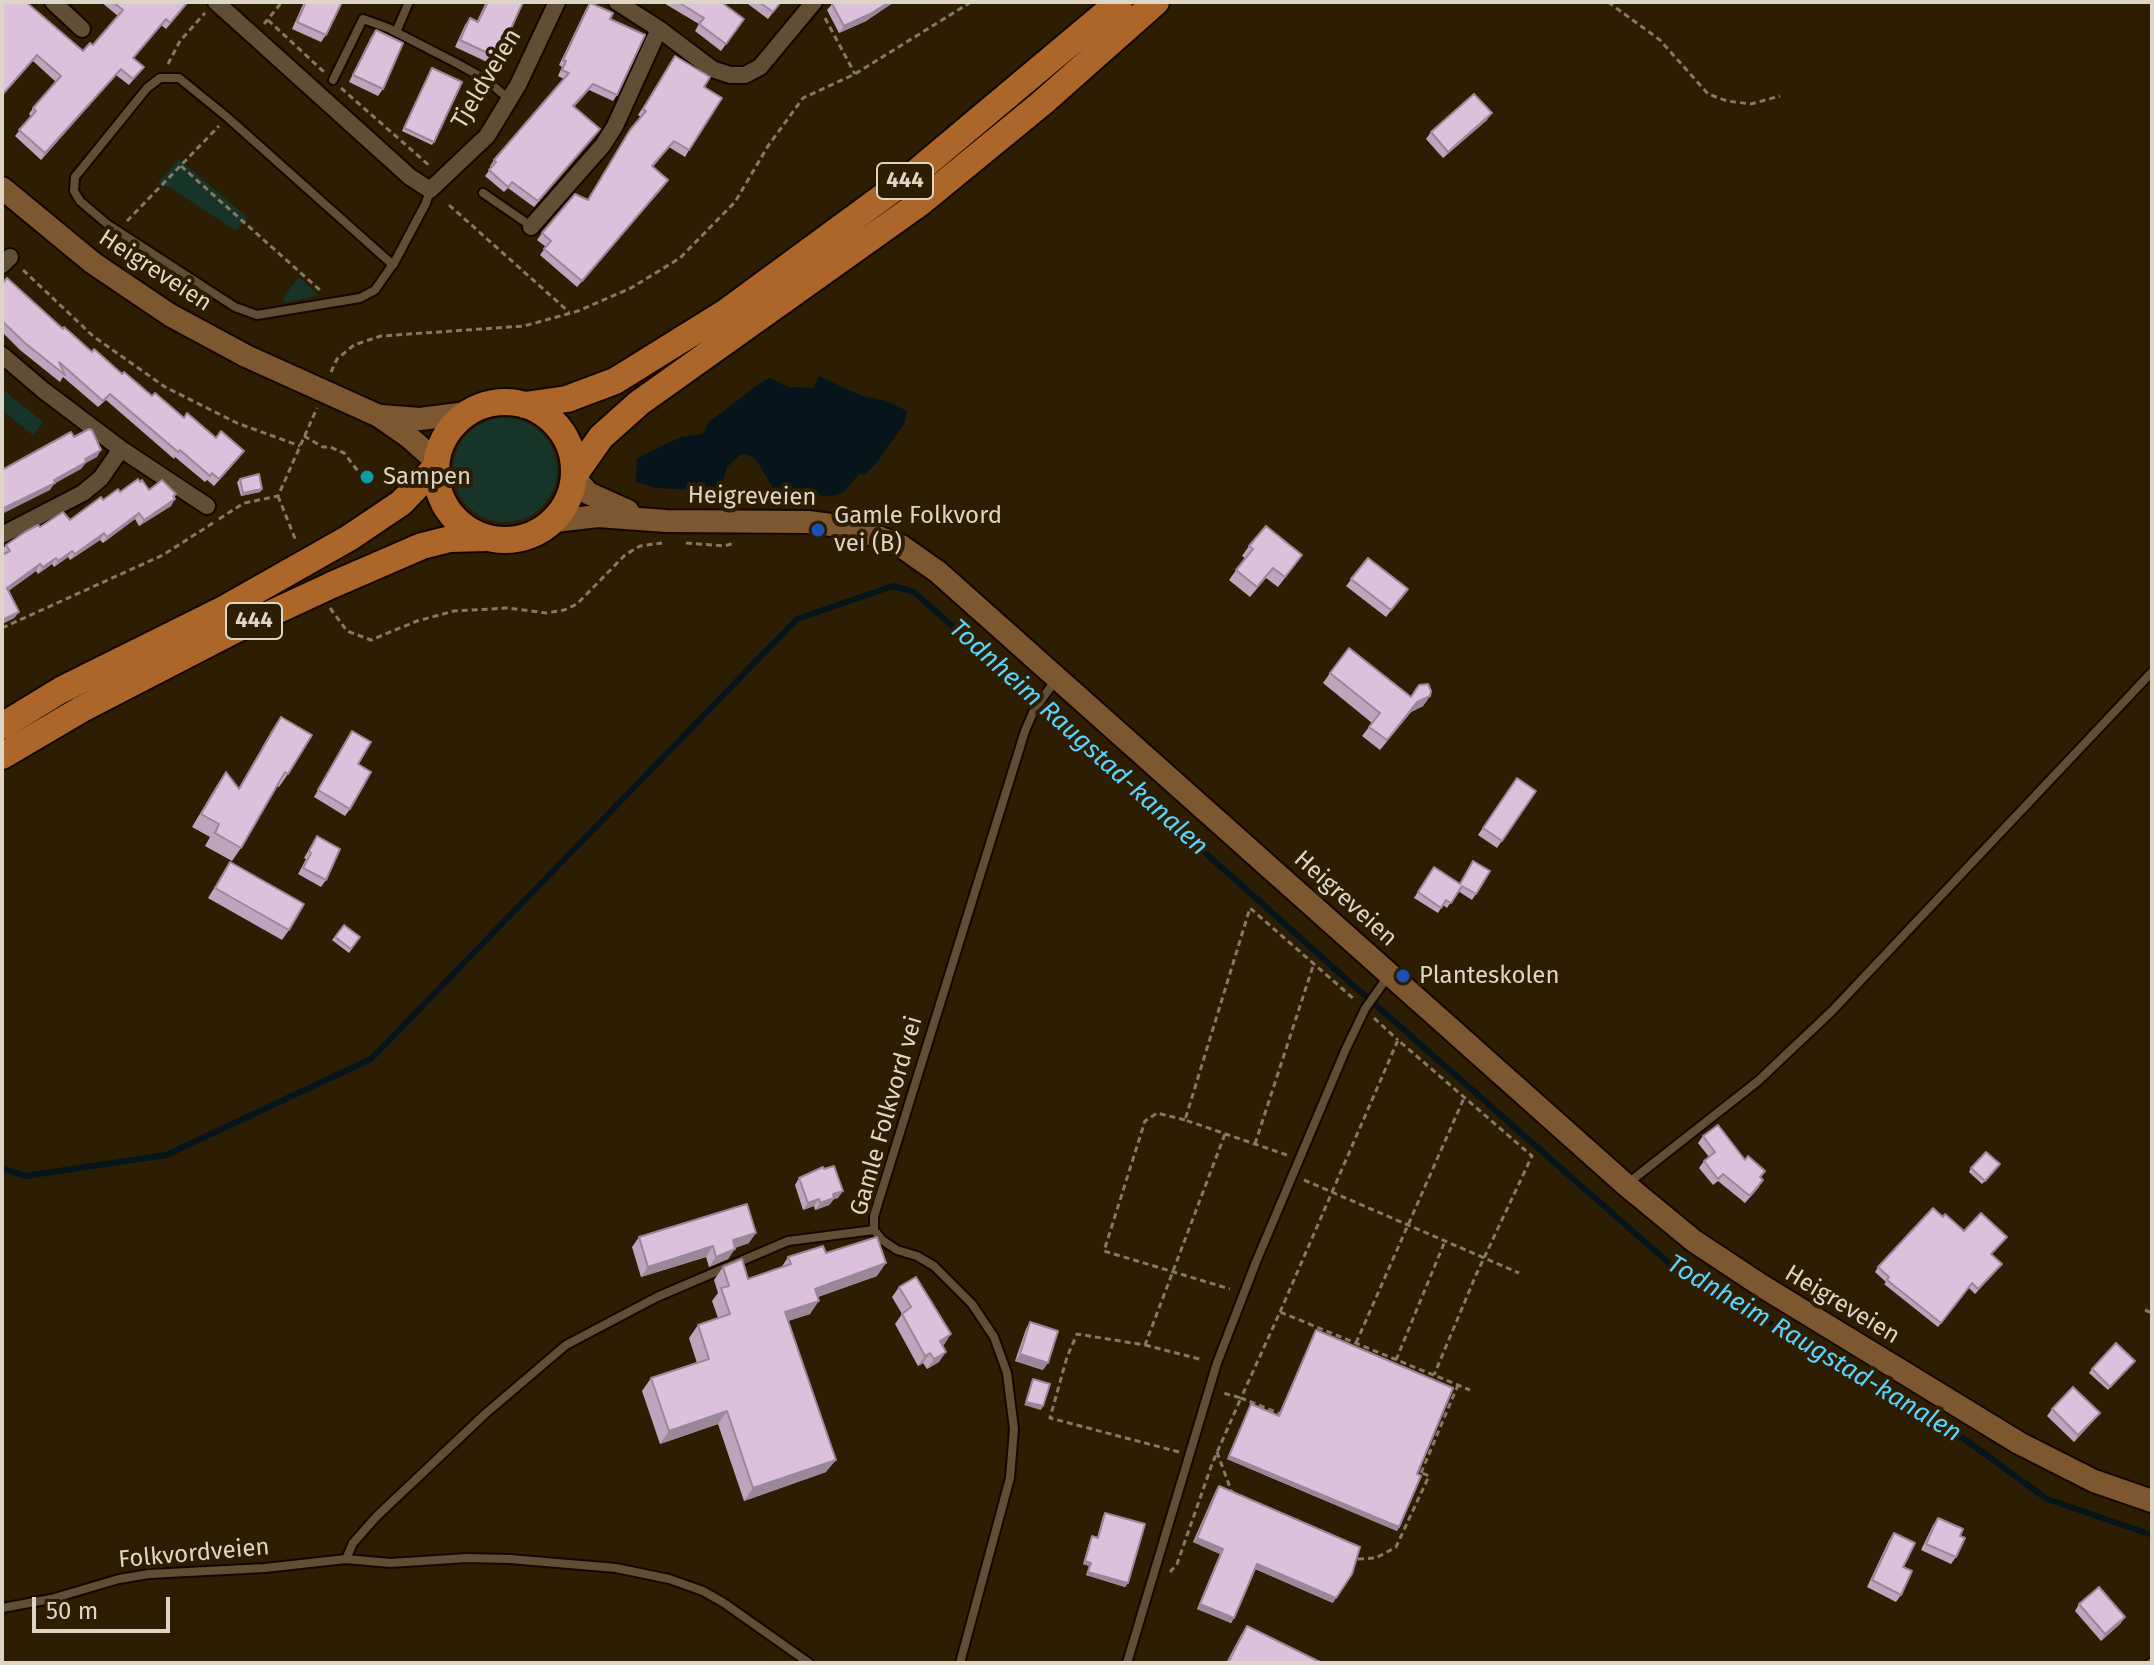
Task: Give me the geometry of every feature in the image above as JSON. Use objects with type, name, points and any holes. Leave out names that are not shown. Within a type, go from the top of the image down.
[{"type":"highway","name":"444","points":[[2,726],[61,690],[222,610],[349,538],[401,503],[436,464],[447,434],[467,413],[493,403],[525,405],[567,399],[615,381],[726,312],[914,174],[1119,2]]},
{"type":"highway","name":"444","points":[[2,756],[82,709],[233,631],[422,546],[450,539],[524,539],[542,531],[565,508],[575,476],[601,437],[639,403],[920,203],[1042,103],[1156,2]]},
{"type":"highway","points":[[525,405],[549,418],[567,438],[575,476]]},
{"type":"highway","points":[[436,464],[436,483],[448,512],[459,523],[486,538]]},
{"type":"main road","name":"Heigreveien","points":[[2,188],[93,263],[170,315],[246,356],[379,416],[409,437],[436,464]]},
{"type":"main road","name":"Heigreveien","points":[[379,416],[420,419],[467,413]]},
{"type":"main road","name":"Heigreveien","points":[[575,476],[588,493],[603,502],[647,518]]},
{"type":"main road","name":"Heigreveien","points":[[555,521],[598,516],[679,522],[808,522],[855,528],[883,538],[919,557],[1057,678],[1384,982],[1675,1226],[1735,1269],[2019,1443],[2094,1481],[2152,1501]]},
{"type":"street","points":[[53,2],[82,29]]},
{"type":"street","points":[[216,2],[410,177],[430,190]]},
{"type":"street","name":"Tjeldveien","points":[[430,190],[487,136],[557,2]]},
{"type":"street","points":[[617,2],[712,69],[730,75],[745,75],[760,67],[813,3]]},
{"type":"street","points":[[531,227],[603,145],[615,126],[659,29]]},
{"type":"street","points":[[2,355],[121,449],[207,506]]},
{"type":"street","points":[[2,535],[83,493],[101,478],[121,449]]},
{"type":"lane","points":[[396,32],[409,2]]},
{"type":"lane","points":[[333,80],[363,19],[396,32],[485,79],[509,99]]},
{"type":"lane","points":[[393,265],[179,78],[160,78],[147,88],[75,177],[74,191],[80,201],[117,231],[235,307],[257,315],[360,298],[375,290],[393,265],[430,190]]},
{"type":"lane","points":[[483,193],[531,227]]},
{"type":"lane","points":[[1626,1185],[1758,1081],[1832,1011],[2152,672]]},
{"type":"lane","name":"Gamle Folkvord vei","points":[[960,1663],[1010,1478],[1014,1429],[1007,1373],[987,1324],[957,1287],[934,1266],[882,1240],[874,1230],[874,1216],[1025,731],[1038,704],[1057,678]]},
{"type":"lane","points":[[1127,1663],[1217,1363],[1299,1159],[1365,1009],[1384,982]]},
{"type":"lane","points":[[809,1663],[724,1603],[703,1591],[669,1579],[616,1568],[492,1557],[390,1563],[346,1559],[353,1543],[377,1516],[485,1414],[566,1345],[657,1297],[788,1241],[874,1230]]},
{"type":"lane","name":"Folkvordveien","points":[[2,1608],[149,1574],[265,1568],[346,1559]]},
{"type":"path","points":[[160,78],[180,41],[205,14],[206,2]]},
{"type":"path","points":[[253,36],[282,2]]},
{"type":"path","points":[[328,378],[337,359],[345,352],[354,345],[381,336],[524,326],[570,313],[631,288],[680,258],[735,202],[768,146],[803,98],[855,74],[971,2]]},
{"type":"path","points":[[1608,2],[1660,40],[1708,94],[1727,101],[1751,104],[1780,96]]},
{"type":"path","points":[[813,3],[820,10],[855,74]]},
{"type":"path","points":[[268,20],[436,171]]},
{"type":"path","points":[[117,231],[227,117]]},
{"type":"path","points":[[181,166],[334,303]]},
{"type":"path","points":[[449,205],[570,313]]},
{"type":"path","points":[[6,261],[93,336],[165,387],[237,423],[300,446]]},
{"type":"path","points":[[298,547],[278,496],[317,406]]},
{"type":"path","points":[[304,436],[323,447],[344,453],[361,475]]},
{"type":"path","points":[[2,628],[163,555],[244,503],[278,496]]},
{"type":"path","points":[[328,605],[347,631],[371,640],[417,621],[454,611],[508,608],[546,613],[564,610],[577,604],[625,555],[640,546],[662,543]]},
{"type":"path","points":[[675,543],[724,546],[734,543]]},
{"type":"path","points":[[1185,1120],[1250,908],[1532,1156],[1476,1275],[1434,1375]]},
{"type":"path","points":[[1255,1144],[1314,963]]},
{"type":"path","points":[[1153,1577],[1164,1578],[1177,1564],[1217,1452],[1398,1040]]},
{"type":"path","points":[[1356,1343],[1464,1097]]},
{"type":"path","points":[[1245,1293],[1104,1251],[1145,1121],[1157,1113],[1299,1159]]},
{"type":"path","points":[[1145,1345],[1225,1134]]},
{"type":"path","points":[[1293,1176],[1519,1273]]},
{"type":"path","points":[[1396,1360],[1445,1241]]},
{"type":"path","points":[[2145,1310],[2152,1313]]},
{"type":"path","points":[[1280,1312],[1470,1390]]},
{"type":"path","points":[[1190,1455],[1050,1418],[1067,1357],[1077,1334],[1145,1345],[1217,1363]]},
{"type":"path","points":[[1421,1473],[1458,1385]]},
{"type":"path","points":[[1209,1390],[1241,1398],[1283,1415]]},
{"type":"path","points":[[1217,1452],[1234,1496]]},
{"type":"path","points":[[1358,1559],[1376,1558],[1396,1547],[1429,1476],[1408,1467]]},
{"type":"green space","points":[[179,159],[248,218],[236,231],[171,188],[158,183]]},
{"type":"green space","points":[[301,278],[318,295],[286,303],[282,299]]},
{"type":"green space","points":[[2,389],[43,422],[33,435],[2,410]]},
{"type":"green space","points":[[505,418],[525,422],[542,433],[553,450],[557,470],[553,490],[542,507],[525,518],[505,522],[485,518],[468,507],[457,490],[453,470],[457,450],[468,433],[485,422]]},
{"type":"shaded area","points":[[819,376],[862,396],[887,401],[907,411],[904,424],[875,465],[865,474],[859,474],[845,491],[827,496],[777,490],[755,458],[745,454],[727,467],[721,488],[717,491],[656,488],[636,482],[637,458],[681,437],[703,434],[709,422],[763,381],[770,378],[788,387],[813,388]]},
{"type":"building","points":[[2,2],[26,2],[83,51],[90,43],[93,45],[123,10],[113,2],[186,4],[170,23],[166,19],[133,58],[144,67],[133,79],[121,69],[45,153],[19,130],[36,111],[33,108],[61,76],[37,55],[2,95]]},
{"type":"building","points":[[306,2],[342,2],[326,35],[297,22]]},
{"type":"building","points":[[488,2],[523,2],[499,55],[492,55],[460,40],[470,18],[478,22]]},
{"type":"building","points":[[678,2],[721,2],[744,19],[726,44],[699,24],[704,18]]},
{"type":"building","points":[[759,2],[781,2],[773,12]]},
{"type":"building","points":[[889,2],[844,26],[832,4]]},
{"type":"building","points":[[590,3],[613,13],[610,19],[645,35],[617,95],[593,84],[573,106],[600,129],[538,201],[512,182],[508,187],[489,170],[496,162],[494,160],[569,73],[562,70],[566,61],[563,60]]},
{"type":"building","points":[[376,30],[403,43],[383,89],[353,75]]},
{"type":"building","points":[[675,56],[710,77],[704,87],[722,98],[689,150],[674,141],[652,166],[668,180],[582,281],[544,249],[551,241],[542,233],[575,194],[588,200],[630,130],[646,111],[643,109]]},
{"type":"building","points":[[432,68],[462,82],[434,142],[404,128]]},
{"type":"building","points":[[1474,94],[1492,113],[1448,152],[1431,132]]},
{"type":"building","points":[[7,278],[63,329],[92,352],[94,349],[152,396],[155,393],[184,418],[187,413],[216,438],[221,431],[244,451],[219,479],[212,473],[210,476],[110,394],[103,401],[59,362],[65,375],[2,321],[2,284]]},
{"type":"building","points":[[89,429],[101,450],[54,480],[55,483],[2,509],[2,470],[71,432],[74,437]]},
{"type":"building","points":[[259,474],[262,489],[243,493],[240,479]]},
{"type":"building","points":[[138,479],[149,490],[162,480],[176,494],[173,496],[175,499],[144,520],[139,513],[107,537],[104,533],[75,554],[72,551],[43,567],[40,564],[7,588],[19,612],[2,620],[2,555],[10,551],[6,545],[63,512],[70,520],[101,497],[103,500],[118,489],[120,492]]},
{"type":"building","points":[[1266,526],[1302,555],[1285,577],[1273,568],[1257,587],[1236,570],[1253,549],[1249,546]]},
{"type":"building","points":[[1368,558],[1408,589],[1391,610],[1351,579]]},
{"type":"building","points":[[1349,648],[1411,697],[1419,685],[1428,684],[1431,691],[1430,696],[1417,702],[1387,740],[1369,727],[1380,713],[1330,673]]},
{"type":"building","points":[[281,717],[312,735],[288,774],[285,772],[241,848],[215,833],[219,824],[201,814],[226,772],[239,789]]},
{"type":"building","points":[[352,731],[371,742],[358,764],[371,772],[350,809],[318,790]]},
{"type":"building","points":[[1517,778],[1536,791],[1502,841],[1483,828]]},
{"type":"building","points":[[317,836],[340,849],[326,880],[303,868]]},
{"type":"building","points":[[1473,861],[1490,871],[1476,894],[1462,886],[1451,903],[1446,900],[1441,908],[1418,892],[1434,867],[1460,884]]},
{"type":"building","points":[[230,862],[304,904],[289,930],[215,888]]},
{"type":"building","points":[[344,925],[360,937],[351,949],[335,937]]},
{"type":"building","points":[[1718,1125],[1745,1160],[1748,1156],[1765,1171],[1760,1177],[1763,1180],[1750,1196],[1723,1174],[1718,1179],[1704,1161],[1715,1152],[1703,1136]]},
{"type":"building","points":[[1986,1152],[2000,1164],[1985,1181],[1971,1168]]},
{"type":"building","points":[[834,1166],[843,1191],[820,1203],[819,1199],[808,1203],[799,1178],[823,1167]]},
{"type":"building","points":[[747,1204],[756,1233],[733,1240],[735,1249],[716,1257],[713,1246],[648,1267],[639,1237]]},
{"type":"building","points":[[1933,1208],[1964,1231],[1981,1213],[2007,1237],[1991,1254],[2002,1264],[1978,1289],[1972,1283],[1941,1323],[1887,1280],[1889,1277],[1878,1267]]},
{"type":"building","points":[[877,1237],[886,1263],[815,1289],[819,1301],[785,1312],[836,1460],[753,1488],[727,1411],[669,1431],[651,1378],[709,1359],[698,1325],[730,1314],[721,1288],[729,1286],[723,1267],[742,1259],[748,1279],[791,1264],[788,1257],[823,1246],[826,1253]]},
{"type":"building","points":[[916,1277],[951,1334],[940,1341],[946,1352],[934,1359],[930,1353],[925,1356],[902,1314],[911,1307],[899,1287]]},
{"type":"building","points":[[1030,1322],[1058,1331],[1048,1363],[1020,1354]]},
{"type":"building","points":[[1316,1330],[1453,1388],[1417,1474],[1421,1476],[1399,1527],[1229,1456],[1251,1404],[1279,1416]]},
{"type":"building","points":[[2116,1343],[2135,1361],[2110,1387],[2092,1369]]},
{"type":"building","points":[[1033,1379],[1050,1384],[1043,1406],[1026,1402]]},
{"type":"building","points":[[2073,1387],[2100,1413],[2078,1435],[2052,1409]]},
{"type":"building","points":[[1219,1486],[1360,1547],[1352,1574],[1336,1598],[1257,1564],[1234,1618],[1200,1604],[1223,1549],[1197,1538]]},
{"type":"building","points":[[1105,1513],[1145,1524],[1128,1583],[1088,1572],[1091,1563],[1085,1561],[1092,1536],[1098,1538]]},
{"type":"building","points":[[1938,1518],[1963,1529],[1960,1536],[1965,1538],[1956,1557],[1926,1544]]},
{"type":"building","points":[[1894,1533],[1915,1543],[1903,1567],[1912,1571],[1901,1595],[1872,1580]]},
{"type":"building","points":[[2099,1587],[2125,1617],[2105,1634],[2079,1604]]},
{"type":"building","points":[[1247,1626],[1322,1663],[1228,1663]]},
{"type":"waterway","name":"Todnheim Raugstad-kanalen","points":[[2,1168],[25,1176],[166,1155],[371,1059],[797,619],[893,586],[914,592],[1670,1264],[1949,1428],[2047,1499],[2152,1535]]},
{"type":"place","name":"Sampen","points":[[367,477]]},
{"type":"place","name":"Gamle Folkvord vei (B)","points":[[818,530]]},
{"type":"place","name":"Planteskolen","points":[[1403,976]]}]
